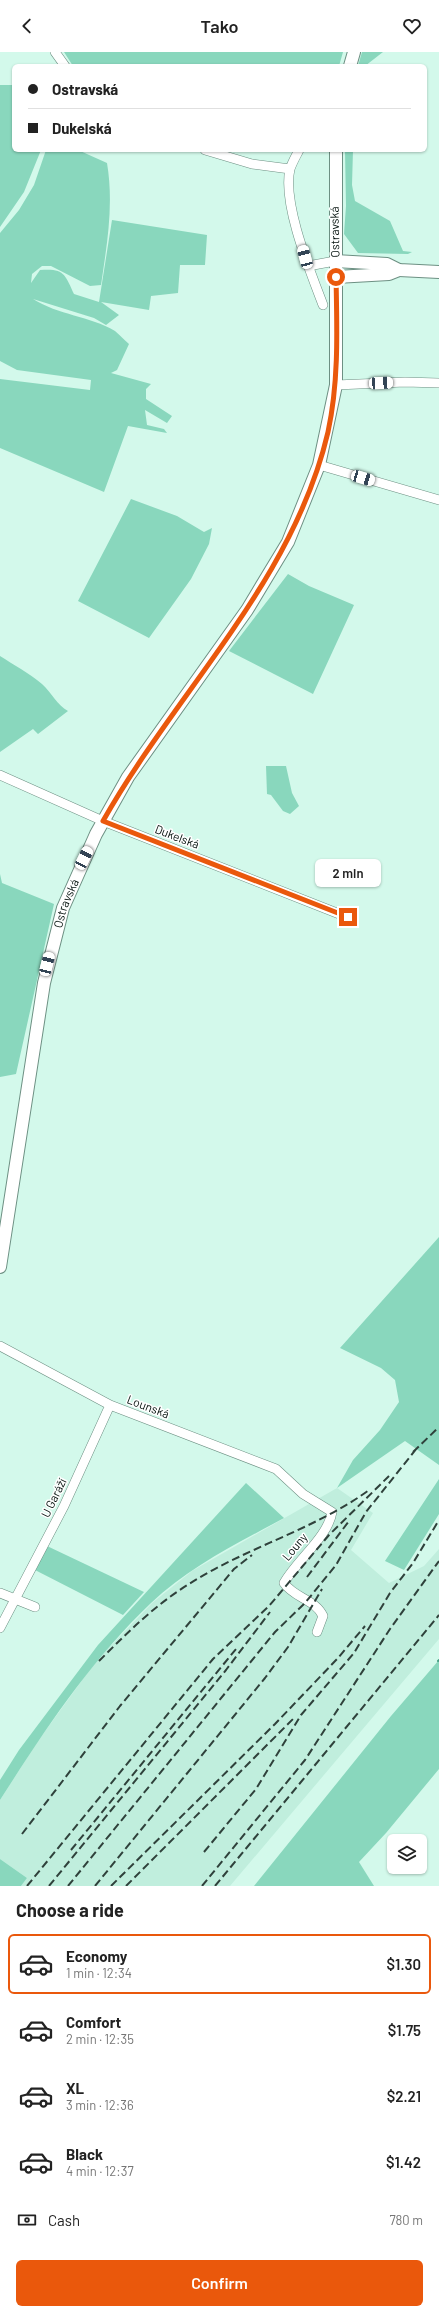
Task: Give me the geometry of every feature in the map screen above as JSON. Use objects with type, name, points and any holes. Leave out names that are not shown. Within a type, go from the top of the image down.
[{"type":"main road","points":[[351,64],[354,52]]},
{"type":"main road","name":"Ostravská","points":[[0,1267],[47,964],[63,908],[103,821],[136,765],[263,584],[288,542],[319,465],[328,432],[336,385],[336,152]]},
{"type":"main road","points":[[335,261],[387,264],[399,270],[439,272]]},
{"type":"main road","points":[[336,277],[359,274],[389,274],[399,270]]},
{"type":"street","points":[[55,52],[64,64]]},
{"type":"street","points":[[212,152],[252,164],[290,169]]},
{"type":"street","points":[[298,152],[290,169],[291,202],[308,266],[323,306]]},
{"type":"street","points":[[308,266],[335,261]]},
{"type":"street","points":[[336,385],[405,382],[439,383]]},
{"type":"street","points":[[319,465],[439,500]]},
{"type":"street","name":"Dukelská","points":[[0,775],[103,821],[348,917]]},
{"type":"street","name":"Lounská","points":[[0,1346],[110,1405],[276,1469],[290,1482]]},
{"type":"street","name":"U Garáží","points":[[0,1628],[64,1506],[110,1405]]},
{"type":"street","name":"Louny","points":[[290,1482],[302,1494],[332,1512],[330,1523],[290,1572],[284,1583],[300,1597],[314,1604],[320,1609],[323,1616],[317,1632]]},
{"type":"street","points":[[0,1593],[35,1607]]},
{"type":"shaded area","points":[[64,52],[343,52],[340,64],[72,64]]},
{"type":"shaded area","points":[[362,52],[383,52],[368,64],[359,64]]},
{"type":"shaded area","points":[[0,85],[12,85],[12,152],[40,152],[24,192],[0,227]]},
{"type":"shaded area","points":[[45,152],[82,152],[107,163],[110,209],[101,285],[90,286],[51,266],[42,266],[32,274],[31,283],[40,270],[59,271],[66,277],[74,294],[99,302],[112,220],[207,235],[205,265],[180,265],[178,293],[151,296],[149,310],[101,302],[119,315],[106,325],[94,318],[33,299],[53,309],[95,322],[115,331],[129,344],[117,370],[111,373],[151,384],[146,389],[146,399],[172,416],[167,423],[145,410],[147,425],[164,429],[167,433],[128,426],[104,492],[0,448],[0,379],[90,390],[91,380],[17,370],[0,361],[0,233],[19,210],[34,185]]},
{"type":"shaded area","points":[[345,152],[353,152],[352,185],[355,201],[390,221],[403,251],[412,252],[408,254],[358,253],[344,234],[346,206]]},
{"type":"shaded area","points":[[131,499],[177,516],[204,532],[212,528],[209,544],[191,579],[149,638],[78,601]]},
{"type":"shaded area","points":[[288,574],[309,586],[354,605],[313,694],[229,651]]},
{"type":"shaded area","points":[[0,656],[42,684],[61,706],[68,711],[38,734],[33,729],[0,752]]},
{"type":"shaded area","points":[[266,766],[286,766],[292,793],[299,806],[290,814],[283,811],[271,795],[267,794]]},
{"type":"shaded area","points":[[0,874],[2,883],[54,904],[16,1074],[0,1077]]},
{"type":"shaded area","points":[[439,1237],[439,1465],[405,1441],[337,1488],[353,1460],[380,1430],[399,1402],[395,1380],[381,1368],[340,1348]]},
{"type":"shaded area","points":[[439,1479],[439,1514],[404,1570],[385,1561]]},
{"type":"shaded area","points":[[246,1483],[284,1518],[214,1556],[181,1578],[151,1603],[108,1648],[88,1672],[51,1722],[0,1800],[0,1780],[19,1750],[98,1645]]},
{"type":"shaded area","points":[[337,1488],[373,1513],[351,1550],[389,1583],[424,1566],[439,1549],[439,1639],[230,1886],[21,1886],[27,1878],[0,1859],[0,1800],[38,1741],[96,1661],[152,1603],[192,1571]]},
{"type":"shaded area","points":[[47,1546],[144,1592],[123,1615],[35,1570]]},
{"type":"shaded area","points":[[439,1660],[439,1769],[386,1833],[359,1862],[374,1886],[254,1886],[391,1716]]},
{"type":"shaded area","points":[[0,1859],[27,1878],[21,1886],[0,1886]]},
{"type":"railway","points":[[413,1452],[439,1427]]},
{"type":"railway","points":[[68,1886],[275,1632],[305,1603],[336,1565],[366,1512],[417,1448]]},
{"type":"railway","points":[[27,1886],[213,1659],[269,1606],[329,1535],[389,1476]]},
{"type":"railway","points":[[99,1661],[153,1610],[189,1584],[233,1560],[326,1516],[369,1490]]},
{"type":"railway","points":[[204,1852],[256,1789],[301,1715],[354,1653],[390,1593],[413,1563],[439,1520]]},
{"type":"railway","points":[[307,1577],[349,1521]]},
{"type":"railway","points":[[22,1834],[120,1706],[234,1569],[252,1555]]},
{"type":"railway","points":[[202,1886],[305,1760],[390,1629],[439,1561]]},
{"type":"railway","points":[[95,1886],[265,1678],[288,1647],[322,1589]]},
{"type":"railway","points":[[49,1886],[226,1670],[270,1612]]},
{"type":"railway","points":[[215,1886],[439,1615]]},
{"type":"railway","points":[[111,1886],[275,1724],[338,1658],[365,1626]]},
{"type":"railway","points":[[71,1850],[236,1649]]},
{"type":"railway","points":[[126,1886],[294,1718]]},
{"type":"route","points":[[336,277],[336,385],[328,432],[319,465],[300,514],[288,542],[247,610],[172,712],[128,777],[103,821],[348,917]]}]
